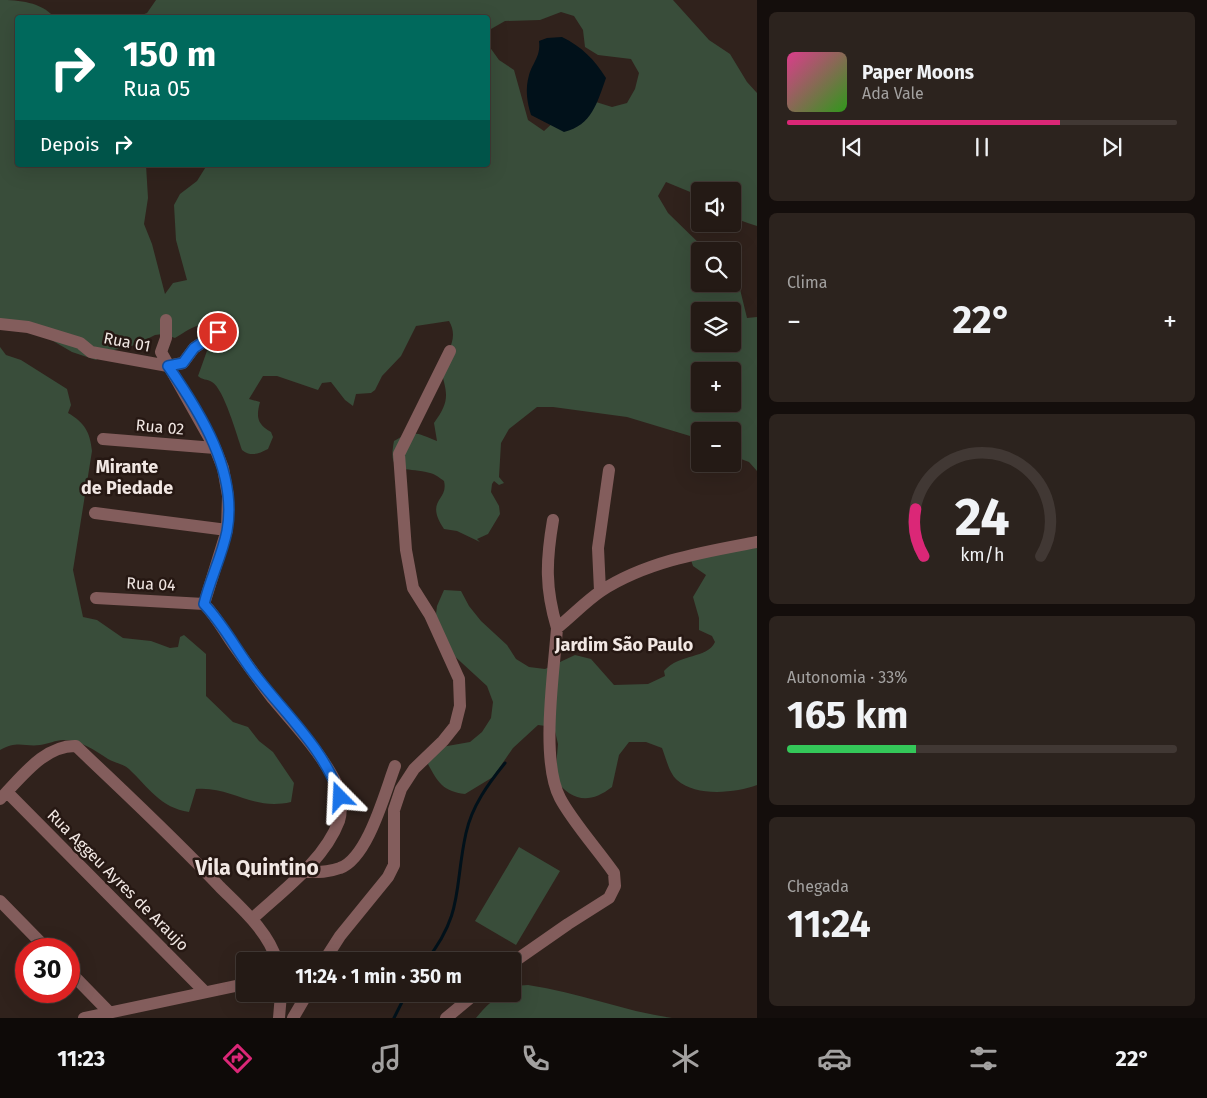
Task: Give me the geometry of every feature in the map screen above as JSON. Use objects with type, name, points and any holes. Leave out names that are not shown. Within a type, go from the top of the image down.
[{"type":"street","points":[[166,320],[166,338],[161,352],[215,448],[223,468],[228,496],[227,530],[204,604],[218,619],[234,646],[274,699],[302,732],[334,778],[340,797],[340,819],[328,843],[302,872],[252,919]]},
{"type":"street","name":"Rua 01","points":[[0,324],[28,327],[80,343],[91,352],[168,366],[183,363],[194,348],[218,332]]},
{"type":"street","points":[[330,952],[340,936],[388,876],[394,865],[394,810],[401,789],[414,769],[443,742],[455,726],[460,706],[459,680],[456,672],[430,615],[413,588],[406,550],[400,454],[450,351]]},
{"type":"street","name":"Rua 02","points":[[103,439],[215,448]]},
{"type":"street","points":[[600,591],[598,548],[609,470]]},
{"type":"street","points":[[95,513],[227,530]]},
{"type":"street","points":[[521,957],[609,898],[615,886],[614,873],[560,799],[552,778],[549,752],[557,628],[548,598],[546,578],[553,520]]},
{"type":"street","points":[[557,628],[600,591],[659,564],[757,542]]},
{"type":"street","name":"Rua 04","points":[[96,598],[204,604]]},
{"type":"street","points":[[3,795],[50,752],[63,746],[76,746],[252,919],[268,939],[273,952]]},
{"type":"street","points":[[302,872],[325,872],[342,868],[358,854],[371,829],[395,766]]},
{"type":"street","name":"Rua Aggeu Ayres de Araujo","points":[[3,795],[205,992]]},
{"type":"street","points":[[0,901],[36,938]]},
{"type":"street","points":[[80,982],[109,1012]]},
{"type":"street","points":[[84,1018],[236,986]]},
{"type":"street","points":[[279,1018],[280,1002]]},
{"type":"street","points":[[293,1018],[302,1002]]},
{"type":"street","points":[[446,1018],[465,1002]]},
{"type":"green space","points":[[0,0],[22,1],[36,5],[52,15],[15,15],[15,167],[146,167],[148,198],[144,224],[152,244],[165,294],[173,283],[187,280],[176,240],[174,205],[180,194],[197,181],[206,167],[490,167],[490,47],[499,60],[514,70],[528,120],[544,131],[556,120],[596,102],[612,107],[627,103],[635,89],[639,73],[631,59],[598,55],[585,47],[583,30],[574,16],[561,12],[540,20],[505,21],[491,29],[490,38],[490,15],[142,15],[147,13],[156,0],[673,0],[709,40],[730,54],[747,82],[757,93],[757,226],[741,220],[741,182],[691,182],[691,192],[666,182],[658,196],[668,213],[698,242],[691,242],[691,292],[741,292],[747,318],[757,317],[757,471],[749,462],[741,459],[741,422],[691,422],[691,436],[627,417],[553,407],[537,407],[509,429],[501,443],[499,477],[504,483],[499,485],[494,481],[491,492],[499,506],[500,514],[488,534],[477,539],[480,542],[457,531],[444,529],[438,519],[436,512],[438,501],[445,488],[444,481],[432,474],[400,468],[393,460],[394,441],[401,437],[416,433],[437,441],[434,423],[443,408],[446,396],[440,367],[453,339],[452,327],[449,321],[416,326],[401,356],[382,376],[375,390],[371,393],[356,394],[353,406],[345,400],[331,382],[322,383],[318,390],[277,376],[263,376],[249,399],[260,402],[258,416],[260,423],[271,432],[273,437],[268,449],[252,454],[242,450],[217,386],[198,376],[213,334],[213,329],[208,326],[194,327],[175,338],[163,334],[155,335],[135,345],[105,352],[96,360],[72,352],[29,327],[0,322]]},
{"type":"green space","points":[[0,347],[6,355],[21,360],[67,389],[71,405],[68,413],[83,424],[90,438],[92,451],[73,570],[83,617],[97,620],[123,638],[151,641],[170,648],[178,647],[180,637],[184,635],[206,654],[206,696],[233,722],[248,727],[259,741],[273,752],[294,783],[291,802],[265,803],[221,791],[196,789],[189,812],[170,806],[156,796],[127,767],[108,759],[87,746],[70,740],[40,745],[12,745],[0,750]]},
{"type":"green space","points":[[757,538],[757,785],[738,790],[716,792],[694,789],[674,777],[662,748],[646,742],[629,742],[619,755],[612,787],[596,796],[582,798],[568,792],[555,779],[558,744],[554,727],[538,725],[513,748],[493,777],[465,794],[451,791],[438,781],[428,764],[436,748],[470,742],[482,732],[491,718],[493,702],[487,686],[450,652],[435,623],[437,606],[444,590],[461,591],[469,606],[481,621],[507,645],[516,659],[529,667],[545,669],[575,655],[591,659],[614,685],[648,684],[665,676],[664,671],[670,665],[706,651],[715,642],[712,636],[699,630],[699,618],[693,597],[706,575],[693,566],[691,560]]},
{"type":"green space","points":[[519,847],[560,871],[516,945],[475,921]]},
{"type":"green space","points":[[521,985],[547,988],[636,1011],[672,1018],[476,1018],[492,1002],[521,1002]]},
{"type":"shaded area","points":[[562,37],[587,54],[606,78],[592,112],[581,124],[564,132],[531,115],[527,90],[529,75],[539,51],[539,41],[547,38]]},
{"type":"waterway","points":[[432,952],[447,928],[452,914],[456,899],[462,852],[472,814],[487,787],[505,763]]},
{"type":"waterway","points":[[394,1018],[402,1002]]},
{"type":"district","name":"Mirante de Piedade","points":[[127,477]]},
{"type":"district","name":"Jardim São Paulo","points":[[624,645]]},
{"type":"district","name":"Vila Quintino","points":[[257,868]]},
{"type":"route","points":[[218,332],[194,348],[183,363],[168,366],[184,390],[215,448],[223,468],[228,496],[227,530],[204,604],[218,619],[234,646],[274,699],[302,732],[334,778],[340,797]]}]
